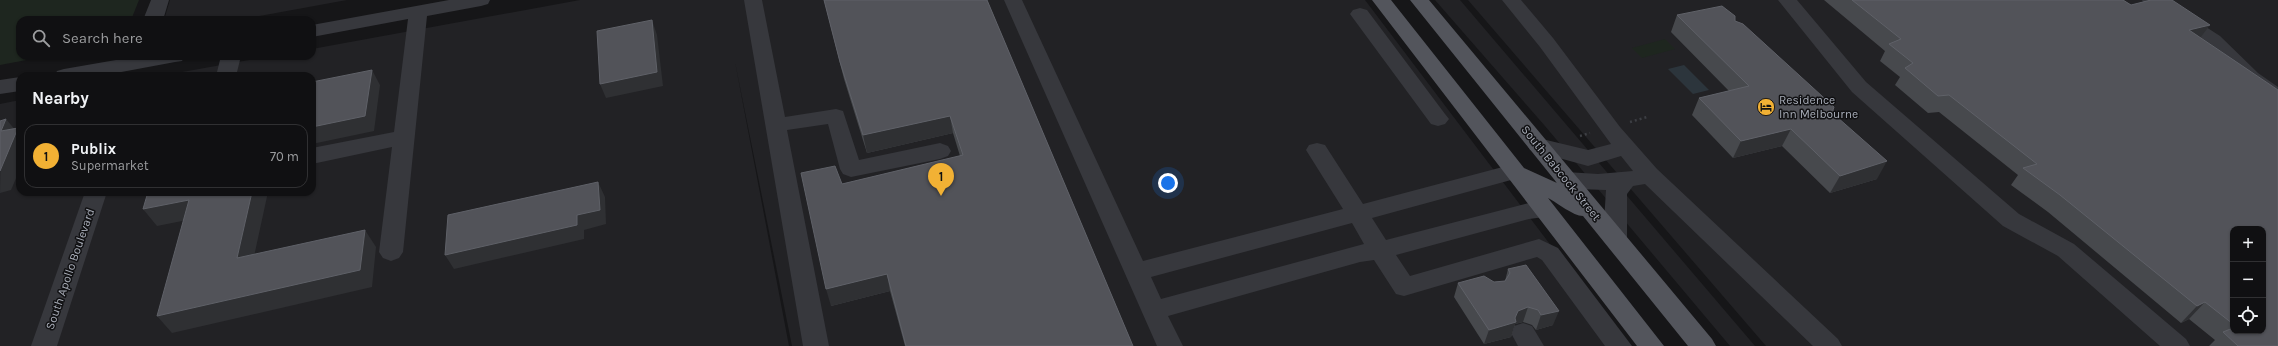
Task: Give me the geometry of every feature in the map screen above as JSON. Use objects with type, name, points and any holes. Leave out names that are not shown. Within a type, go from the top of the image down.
[{"type":"main road","points":[[1381,0],[1651,346]]},
{"type":"main road","name":"South Babcock Street","points":[[1419,0],[1703,346]]},
{"type":"main road","points":[[1485,135],[1539,169],[1566,180]]},
{"type":"main road","points":[[1514,172],[1570,198],[1614,238]]},
{"type":"street","points":[[154,16],[160,0]]},
{"type":"street","points":[[316,30],[481,0]]},
{"type":"street","points":[[753,0],[816,346]]},
{"type":"street","points":[[1013,0],[1170,346]]},
{"type":"street","points":[[1510,0],[1543,37],[1624,148],[1649,175],[1829,346]]},
{"type":"street","points":[[1786,0],[1859,87],[2012,220],[2066,250],[2176,346]]},
{"type":"street","points":[[2151,0],[2213,40],[2251,78],[2278,97]]},
{"type":"street","points":[[390,252],[418,12]]},
{"type":"street","points":[[1360,14],[1438,119]]},
{"type":"street","points":[[91,72],[139,65],[159,60]]},
{"type":"street","points":[[227,72],[230,60]]},
{"type":"street","points":[[0,87],[16,85]]},
{"type":"street","points":[[776,125],[836,116],[851,169],[940,151]]},
{"type":"street","points":[[316,155],[404,137]]},
{"type":"street","points":[[1538,144],[1588,158],[1624,148]]},
{"type":"street","points":[[1317,150],[1404,287],[1539,248],[1550,254],[1619,346]]},
{"type":"street","points":[[1137,272],[1357,212],[1514,172]]},
{"type":"street","points":[[1566,180],[1591,183],[1624,181],[1649,175]]},
{"type":"street","points":[[1614,238],[1616,192],[1624,181]]},
{"type":"street","name":"South Apollo Boulevard","points":[[44,346],[95,196]]},
{"type":"street","points":[[1154,310],[1360,253],[1381,250],[1508,216],[1544,210]]},
{"type":"street","points":[[1475,266],[1492,287]]},
{"type":"shaded area","points":[[0,0],[139,0],[133,16],[16,16],[16,60],[27,60],[0,65]]},
{"type":"shaded area","points":[[170,0],[347,0],[260,16],[165,16]]},
{"type":"shaded area","points":[[580,0],[1365,0],[1627,346],[792,346],[735,62],[789,346],[0,346],[0,104],[16,101],[16,196],[316,196],[316,72],[182,72],[249,60],[316,60],[316,48]]},
{"type":"shaded area","points":[[1435,0],[1460,0],[1755,346],[1730,346],[1545,126]]},
{"type":"shaded area","points":[[1468,0],[2278,0],[2278,346],[1766,346]]},
{"type":"shaded area","points":[[1665,39],[1675,49],[1642,58],[1632,48]]},
{"type":"shaded area","points":[[1684,65],[1709,90],[1693,94],[1668,69]]},
{"type":"building","points":[[824,0],[987,0],[1133,346],[906,346],[887,274],[826,289],[801,173],[835,166],[842,184],[963,155],[950,116],[863,135],[840,62]]},
{"type":"building","points":[[1852,0],[2123,0],[2131,5],[2151,0],[2172,0],[2210,25],[2189,30],[2278,90],[2278,346],[2238,346],[2223,332],[2230,329],[2230,334],[2266,334],[2266,226],[2230,226],[2230,322],[2205,302],[2197,306],[2060,195],[2023,168],[2037,164],[1949,95],[1938,96],[1905,68],[1913,63],[1889,44],[1901,39]]},
{"type":"building","points":[[1722,6],[1735,16],[1735,21],[1743,24],[1834,107],[1833,110],[1837,117],[1887,161],[1840,176],[1791,129],[1741,141],[1699,98],[1749,86],[1677,15]]},
{"type":"building","points":[[652,20],[657,72],[600,84],[597,31]]},
{"type":"building","points":[[372,70],[365,116],[316,126],[316,81]]},
{"type":"building","points":[[6,119],[1,131],[16,128],[16,133],[0,171],[0,121]]},
{"type":"building","points":[[598,182],[600,210],[577,215],[577,225],[445,255],[448,215]]},
{"type":"building","points":[[147,196],[251,196],[237,258],[365,230],[360,270],[157,316],[189,200],[143,209]]},
{"type":"building","points":[[1526,265],[1559,311],[1541,315],[1538,310],[1528,307],[1518,311],[1515,318],[1516,322],[1489,330],[1458,283],[1484,276],[1494,282],[1505,281],[1510,273],[1508,269]]},
{"type":"place","name":"Residence Inn Melbourne","points":[[1766,107]]},
{"type":"place","name":"Publix","points":[[941,196]]}]
